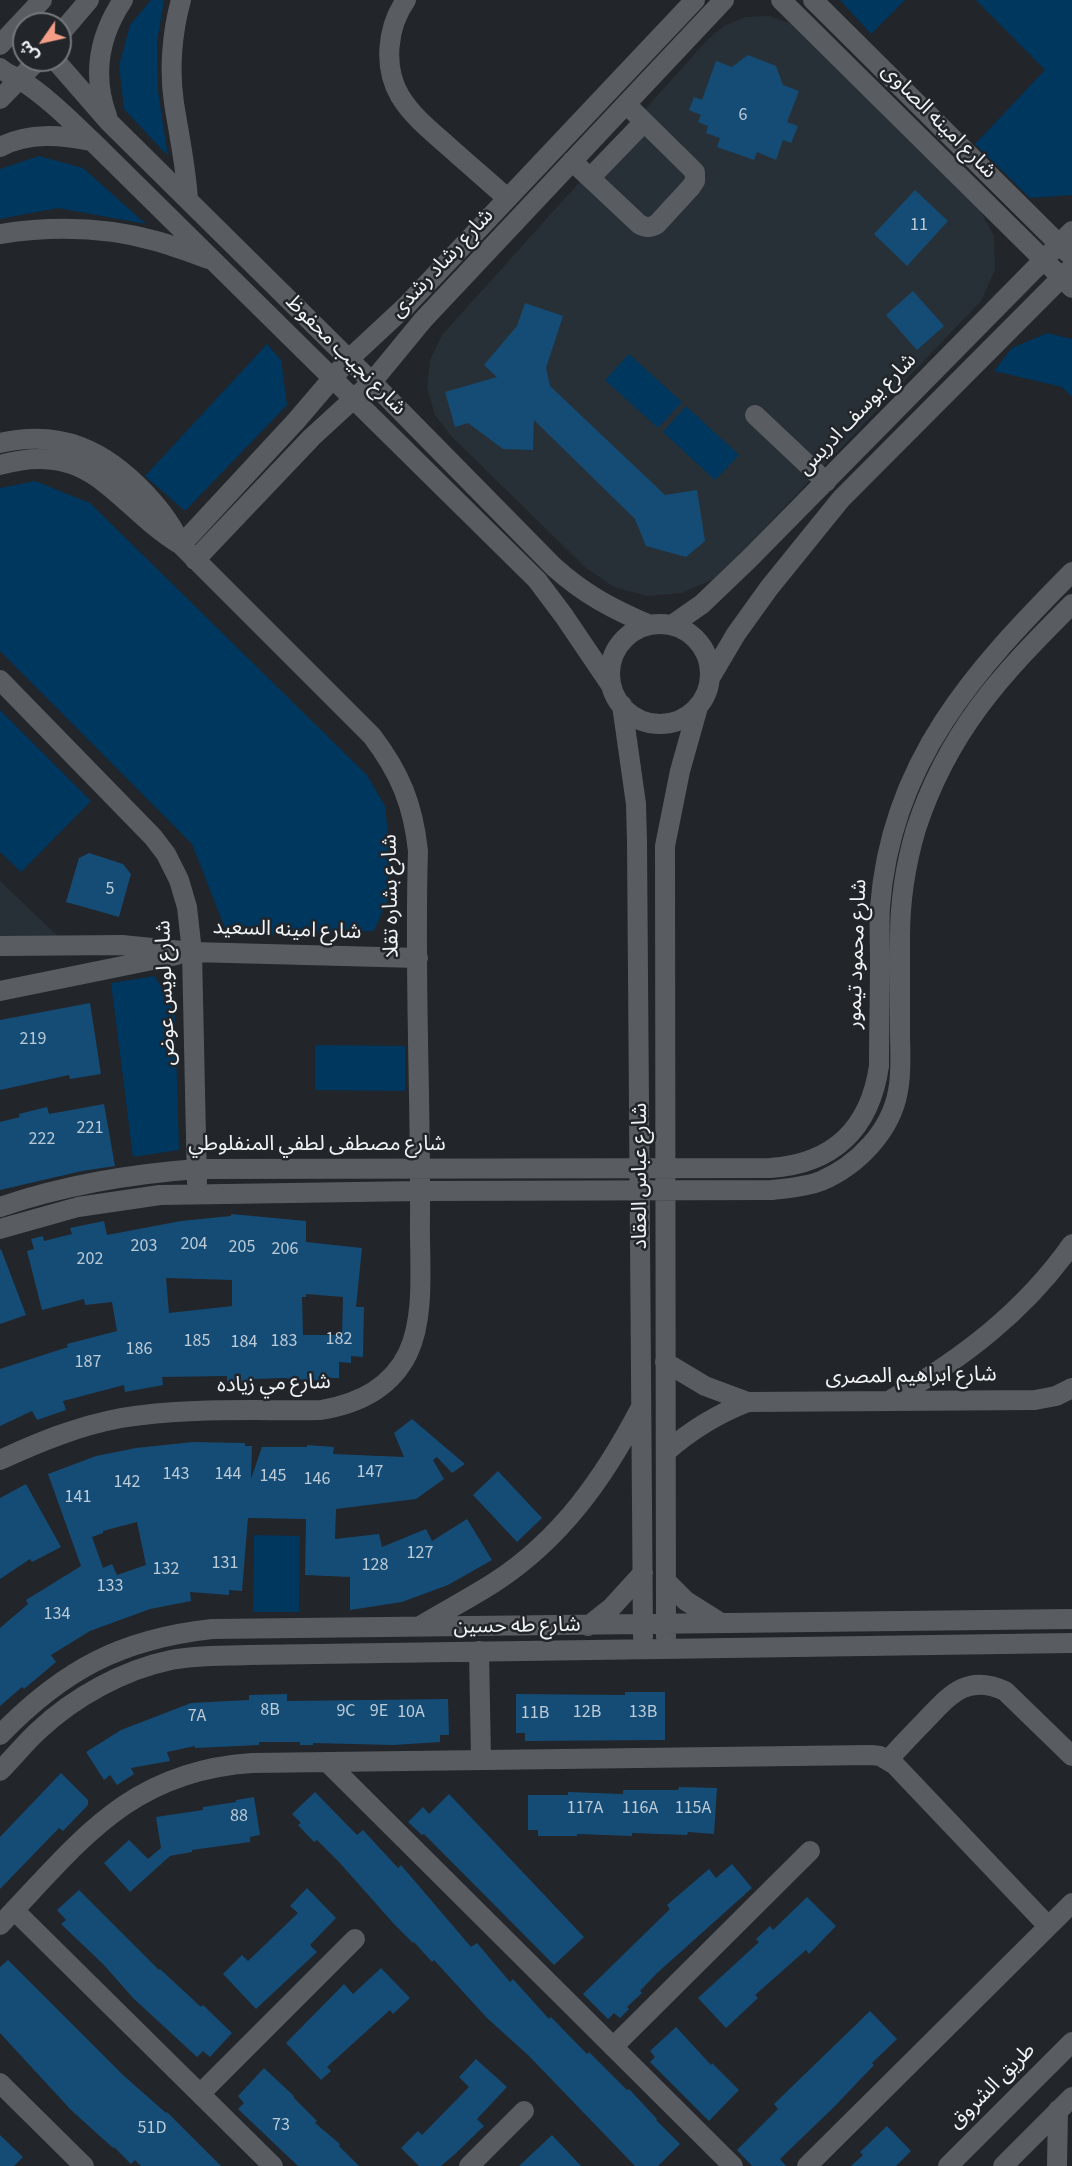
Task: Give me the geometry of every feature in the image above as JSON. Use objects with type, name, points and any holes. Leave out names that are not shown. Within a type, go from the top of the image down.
[{"type":"street","points":[[33,12],[42,0]]},
{"type":"street","points":[[72,20],[89,0]]},
{"type":"street","points":[[109,122],[101,101],[98,80],[99,57],[112,16],[123,0]]},
{"type":"street","points":[[181,0],[172,55],[174,100],[185,163],[188,200]]},
{"type":"street","points":[[406,0],[398,11],[390,39],[390,68],[400,96],[417,119],[502,205],[512,225]]},
{"type":"street","name":"شارع رشاد رشدى","points":[[181,545],[296,421],[332,377],[406,306],[694,0]]},
{"type":"street","name":"شارع رشاد رشدى","points":[[195,560],[312,436],[372,382],[423,320],[724,0]]},
{"type":"street","name":"شارع امينه الصاوى","points":[[781,0],[1044,260],[1068,277]]},
{"type":"street","name":"شارع امينه الصاوى","points":[[813,0],[1068,244]]},
{"type":"street","points":[[0,45],[12,35]]},
{"type":"street","name":"شارع نجيب محفوظ","points":[[0,68],[8,75],[20,80],[59,110],[92,141],[537,580],[617,696]]},
{"type":"street","points":[[0,99],[27,72]]},
{"type":"street","name":"شارع نجيب محفوظ","points":[[65,72],[109,122],[349,359],[546,559],[577,588],[598,602],[650,625]]},
{"type":"street","points":[[572,161],[639,224],[652,227],[657,224],[691,187],[695,181],[695,172],[626,104]]},
{"type":"street","points":[[590,178],[644,122]]},
{"type":"street","points":[[0,147],[34,136],[63,136],[92,141]]},
{"type":"street","points":[[0,234],[35,228],[96,230],[155,241],[213,260]]},
{"type":"street","name":"شارع يوسف ادريس","points":[[672,625],[702,604],[826,482],[1044,260],[1068,244]]},
{"type":"street","points":[[710,678],[709,663],[704,650],[695,638],[672,625],[650,625],[628,634],[614,653],[610,676],[625,710],[638,719],[654,724],[670,723],[686,717],[698,707],[704,698],[710,678],[736,634],[769,588],[841,499],[1068,277]]},
{"type":"street","points":[[755,415],[826,482]]},
{"type":"street","points":[[0,443],[41,438],[60,440],[98,453],[130,477],[154,503],[170,523],[181,545]]},
{"type":"street","points":[[0,465],[32,459],[51,460],[87,471],[118,492],[153,527],[181,545]]},
{"type":"street","name":"شارع بشاره تقلا","points":[[181,545],[372,736],[400,778],[409,801],[418,850],[420,1191]]},
{"type":"street","name":"شارع محمود تيمور","points":[[639,1167],[791,1167],[820,1156],[846,1139],[859,1124],[870,1106],[879,1066],[880,908],[893,832],[905,796],[938,727],[981,669],[1028,616],[1070,580]]},
{"type":"street","name":"شارع محمود تيمور","points":[[640,1189],[772,1190],[797,1188],[820,1181],[842,1170],[861,1156],[877,1138],[890,1117],[898,1094],[901,1070],[902,899],[916,831],[941,767],[957,737],[998,681],[1072,604]]},
{"type":"street","name":"شارع لويس عوض","points":[[0,680],[153,837],[166,854],[179,880],[188,907],[192,952],[198,1194]]},
{"type":"street","name":"شارع عباس العقاد","points":[[617,696],[636,804],[643,1649]]},
{"type":"street","name":"شارع عباس العقاد","points":[[666,1648],[665,846],[678,782],[698,707]]},
{"type":"street","name":"شارع امينه السعيد","points":[[0,946],[122,945],[192,952],[418,958]]},
{"type":"street","name":"شارع امينه السعيد","points":[[0,991],[192,952]]},
{"type":"street","points":[[880,968],[900,968]]},
{"type":"street","name":"شارع مصطفى لطفي المنفلوطي","points":[[0,1207],[105,1179],[197,1169],[639,1167]]},
{"type":"street","points":[[0,1229],[78,1207],[160,1195],[640,1189]]},
{"type":"street","name":"شارع مي زياده","points":[[0,1460],[38,1442],[78,1428],[119,1419],[161,1413],[321,1410],[342,1407],[362,1399],[381,1387],[396,1372],[415,1334],[419,1313],[420,1191]]},
{"type":"street","points":[[889,1401],[934,1375],[977,1344],[1016,1310],[1052,1272],[1072,1244]]},
{"type":"street","name":"شارع ابراهيم المصرى","points":[[666,1362],[705,1386],[748,1402],[1035,1400],[1056,1396],[1072,1388]]},
{"type":"street","name":"شارع ابراهيم المصرى","points":[[666,1452],[704,1423],[748,1402]]},
{"type":"street","points":[[417,1627],[496,1581],[532,1554],[566,1522],[595,1486],[620,1447],[641,1407]]},
{"type":"street","points":[[588,1626],[623,1596],[642,1573]]},
{"type":"street","points":[[666,1581],[686,1602],[723,1624]]},
{"type":"street","name":"شارع طه حسين","points":[[0,1735],[37,1699],[90,1663],[119,1650],[180,1632],[212,1629],[1072,1619]]},
{"type":"street","name":"شارع طه حسين","points":[[0,1771],[39,1730],[68,1706],[100,1687],[135,1671],[171,1660],[249,1654],[1072,1643]]},
{"type":"street","points":[[479,1651],[481,1760]]},
{"type":"street","points":[[888,1760],[948,1696],[962,1688],[979,1684],[1005,1691],[1072,1756]]},
{"type":"street","points":[[273,2166],[200,2094],[7,1917],[92,1830],[124,1804],[152,1788],[191,1772],[231,1764],[871,1755],[888,1760],[903,1773],[1048,1926]]},
{"type":"street","points":[[327,1762],[733,2166]]},
{"type":"street","points":[[613,2047],[810,1851]]},
{"type":"street","points":[[807,2166],[1072,1903]]},
{"type":"street","points":[[200,2094],[355,1939]]},
{"type":"street","name":"طريق الشروق","points":[[948,2166],[1072,2042]]},
{"type":"street","points":[[0,2083],[84,2166]]},
{"type":"street","points":[[1003,2166],[1065,2104]]},
{"type":"street","points":[[1057,2166],[1065,2104]]},
{"type":"street","points":[[469,2166],[524,2111]]},
{"type":"shaded area","points":[[151,0],[164,0],[157,42],[158,91],[168,156],[124,109],[119,66],[130,25]]},
{"type":"shaded area","points":[[840,0],[905,0],[871,34]]},
{"type":"shaded area","points":[[976,0],[1072,0],[1072,195],[1030,198],[975,144],[1045,70]]},
{"type":"shaded area","points":[[768,16],[790,23],[978,206],[994,236],[995,270],[981,301],[737,557],[712,580],[681,593],[647,596],[614,587],[586,568],[452,437],[435,415],[427,388],[430,360],[442,335],[708,39],[725,25],[746,17]]},
{"type":"shaded area","points":[[39,156],[83,168],[146,224],[58,208],[0,219],[0,169]]},
{"type":"shaded area","points":[[1047,333],[1072,339],[1072,397],[1062,387],[994,371],[1012,348]]},
{"type":"shaded area","points":[[267,344],[281,360],[287,405],[185,511],[145,476]]},
{"type":"shaded area","points":[[629,354],[682,402],[658,428],[605,380]]},
{"type":"shaded area","points":[[686,406],[739,455],[715,480],[663,432]]},
{"type":"shaded area","points":[[35,481],[90,503],[367,775],[385,806],[389,843],[388,899],[374,931],[228,936],[192,844],[0,651],[0,488]]},
{"type":"shaded area","points":[[0,710],[91,801],[21,872],[0,852]]},
{"type":"shaded area","points":[[0,881],[60,938],[0,936]]},
{"type":"shaded area","points":[[155,976],[175,1013],[179,1150],[133,1157],[111,983]]},
{"type":"shaded area","points":[[315,1045],[405,1046],[405,1091],[315,1090]]},
{"type":"shaded area","points":[[254,1535],[300,1536],[299,1612],[253,1612]]},
{"type":"building","points":[[748,55],[776,66],[783,85],[799,91],[787,122],[798,126],[791,143],[783,140],[776,160],[757,152],[754,160],[717,147],[720,138],[706,133],[708,126],[698,122],[701,115],[689,110],[694,97],[702,100],[716,61],[732,67]]},
{"type":"building","points":[[915,190],[948,221],[907,266],[874,234]]},
{"type":"building","points":[[913,291],[944,326],[917,350],[886,315]]},
{"type":"building","points":[[525,303],[563,316],[546,368],[550,386],[665,495],[697,490],[705,541],[686,557],[646,546],[635,519],[534,420],[533,450],[503,449],[468,423],[455,427],[445,392],[497,377],[484,365],[517,326]]},
{"type":"building","points":[[89,853],[123,864],[131,874],[119,917],[66,902],[79,858]]},
{"type":"building","points":[[90,1003],[101,1074],[70,1079],[69,1075],[0,1090],[0,1020]]},
{"type":"building","points":[[104,1104],[115,1166],[82,1171],[0,1190],[0,1122],[20,1117],[19,1114],[47,1107],[49,1114]]},
{"type":"building","points":[[231,1214],[306,1221],[306,1242],[362,1248],[356,1307],[364,1307],[363,1357],[351,1356],[351,1363],[339,1362],[339,1378],[330,1378],[330,1382],[284,1378],[254,1379],[254,1383],[227,1382],[227,1376],[162,1377],[163,1385],[125,1392],[124,1385],[63,1401],[66,1410],[37,1420],[32,1411],[0,1426],[0,1369],[68,1347],[67,1344],[117,1331],[112,1302],[85,1305],[84,1299],[42,1310],[27,1251],[34,1249],[31,1239],[43,1236],[44,1241],[72,1234],[70,1228],[104,1221],[107,1235],[181,1221],[231,1216]],"holes":[[[166,1278],[232,1280],[232,1306],[169,1313]],[[306,1294],[343,1297],[342,1335],[303,1335],[302,1297],[306,1297]]]},
{"type":"building","points":[[0,1250],[26,1315],[0,1324]]},
{"type":"building","points":[[412,1419],[465,1464],[452,1473],[437,1457],[433,1460],[444,1479],[416,1499],[336,1509],[335,1539],[379,1534],[382,1547],[426,1529],[432,1541],[467,1519],[492,1560],[448,1585],[402,1602],[350,1610],[350,1577],[305,1575],[306,1519],[248,1518],[242,1591],[229,1590],[229,1595],[190,1592],[191,1601],[150,1609],[90,1631],[51,1655],[56,1662],[0,1706],[0,1628],[28,1604],[26,1600],[81,1566],[48,1474],[96,1456],[136,1448],[193,1442],[245,1443],[245,1446],[252,1446],[251,1479],[262,1447],[307,1447],[307,1445],[334,1447],[333,1454],[404,1457],[394,1433]],"holes":[[[137,1522],[146,1565],[117,1575],[112,1564],[103,1568],[92,1537],[103,1531]]]},
{"type":"building","points":[[498,1471],[542,1518],[517,1542],[473,1495]]},
{"type":"building","points":[[26,1484],[61,1547],[32,1562],[30,1559],[0,1579],[0,1498]]},
{"type":"building","points":[[625,1692],[665,1692],[665,1740],[525,1741],[525,1733],[516,1733],[516,1694],[625,1695]]},
{"type":"building","points":[[287,1694],[287,1701],[448,1699],[449,1735],[440,1735],[440,1742],[393,1745],[313,1743],[313,1745],[300,1745],[300,1742],[259,1742],[259,1745],[195,1748],[195,1746],[167,1752],[170,1761],[131,1768],[134,1774],[117,1785],[110,1775],[104,1780],[86,1752],[121,1730],[191,1703],[249,1700],[249,1695]]},
{"type":"building","points":[[61,1773],[88,1800],[88,1805],[63,1831],[59,1828],[0,1889],[0,1837]]},
{"type":"building","points":[[679,1787],[717,1788],[714,1834],[688,1832],[687,1835],[632,1833],[632,1836],[577,1834],[577,1836],[538,1836],[538,1830],[528,1830],[528,1795],[568,1795],[568,1792],[623,1794],[623,1790],[678,1790]]},
{"type":"building","points":[[315,1792],[357,1835],[363,1830],[398,1868],[401,1865],[471,1947],[477,1943],[510,1982],[513,1979],[549,2019],[551,2017],[587,2054],[589,2052],[627,2090],[629,2089],[680,2144],[658,2166],[635,2166],[528,2055],[487,2018],[434,1960],[432,1962],[394,1924],[339,1862],[317,1840],[314,1842],[298,1825],[301,1823],[292,1814]]},
{"type":"building","points":[[449,1794],[584,1937],[554,1965],[424,1834],[422,1835],[408,1822],[423,1807],[429,1814]]},
{"type":"building","points":[[254,1797],[260,1835],[250,1837],[250,1842],[192,1850],[192,1852],[170,1856],[130,1892],[104,1863],[129,1840],[148,1859],[161,1848],[156,1817],[203,1810],[203,1807]]},
{"type":"building","points":[[732,1864],[752,1888],[656,1974],[620,2018],[614,2013],[608,2019],[583,1994],[670,1909],[667,1905],[709,1869],[716,1878]]},
{"type":"building","points":[[307,1888],[336,1918],[310,1945],[317,1952],[256,2009],[223,1974],[242,1955],[248,1961],[298,1913],[290,1906]]},
{"type":"building","points":[[79,1890],[159,1970],[201,2007],[203,2005],[232,2033],[210,2057],[203,2051],[197,2057],[133,1998],[104,1965],[61,1924],[66,1920],[57,1910]]},
{"type":"building","points":[[807,1897],[836,1926],[809,1954],[806,1950],[755,1995],[758,1998],[726,2028],[698,1998],[759,1942],[756,1939],[770,1926],[773,1930]]},
{"type":"building","points":[[8,1960],[123,2075],[167,2112],[221,2166],[141,2166],[135,2160],[131,2164],[71,2110],[0,2033],[0,1967]]},
{"type":"building","points":[[381,1968],[410,1998],[393,2014],[390,2010],[327,2067],[331,2071],[321,2080],[286,2043],[344,1984],[353,1994]]},
{"type":"building","points":[[870,2011],[897,2039],[872,2063],[874,2065],[834,2107],[780,2159],[786,2166],[752,2166],[737,2150],[778,2109],[774,2104]]},
{"type":"building","points":[[676,2027],[711,2065],[712,2063],[739,2090],[709,2121],[650,2062],[655,2057],[650,2051]]},
{"type":"building","points":[[476,2059],[507,2087],[477,2119],[484,2126],[455,2154],[441,2166],[419,2166],[401,2148],[418,2131],[422,2135],[469,2087],[459,2077]]},
{"type":"building","points":[[264,2068],[294,2096],[317,2121],[315,2123],[340,2144],[339,2146],[359,2166],[298,2166],[238,2109],[244,2103],[238,2096]]},
{"type":"building","points":[[887,2126],[911,2151],[896,2166],[851,2166],[863,2155],[860,2152]]},
{"type":"building","points":[[0,2135],[23,2157],[14,2166],[0,2166]]},
{"type":"building","points":[[552,2135],[581,2166],[519,2166]]}]
